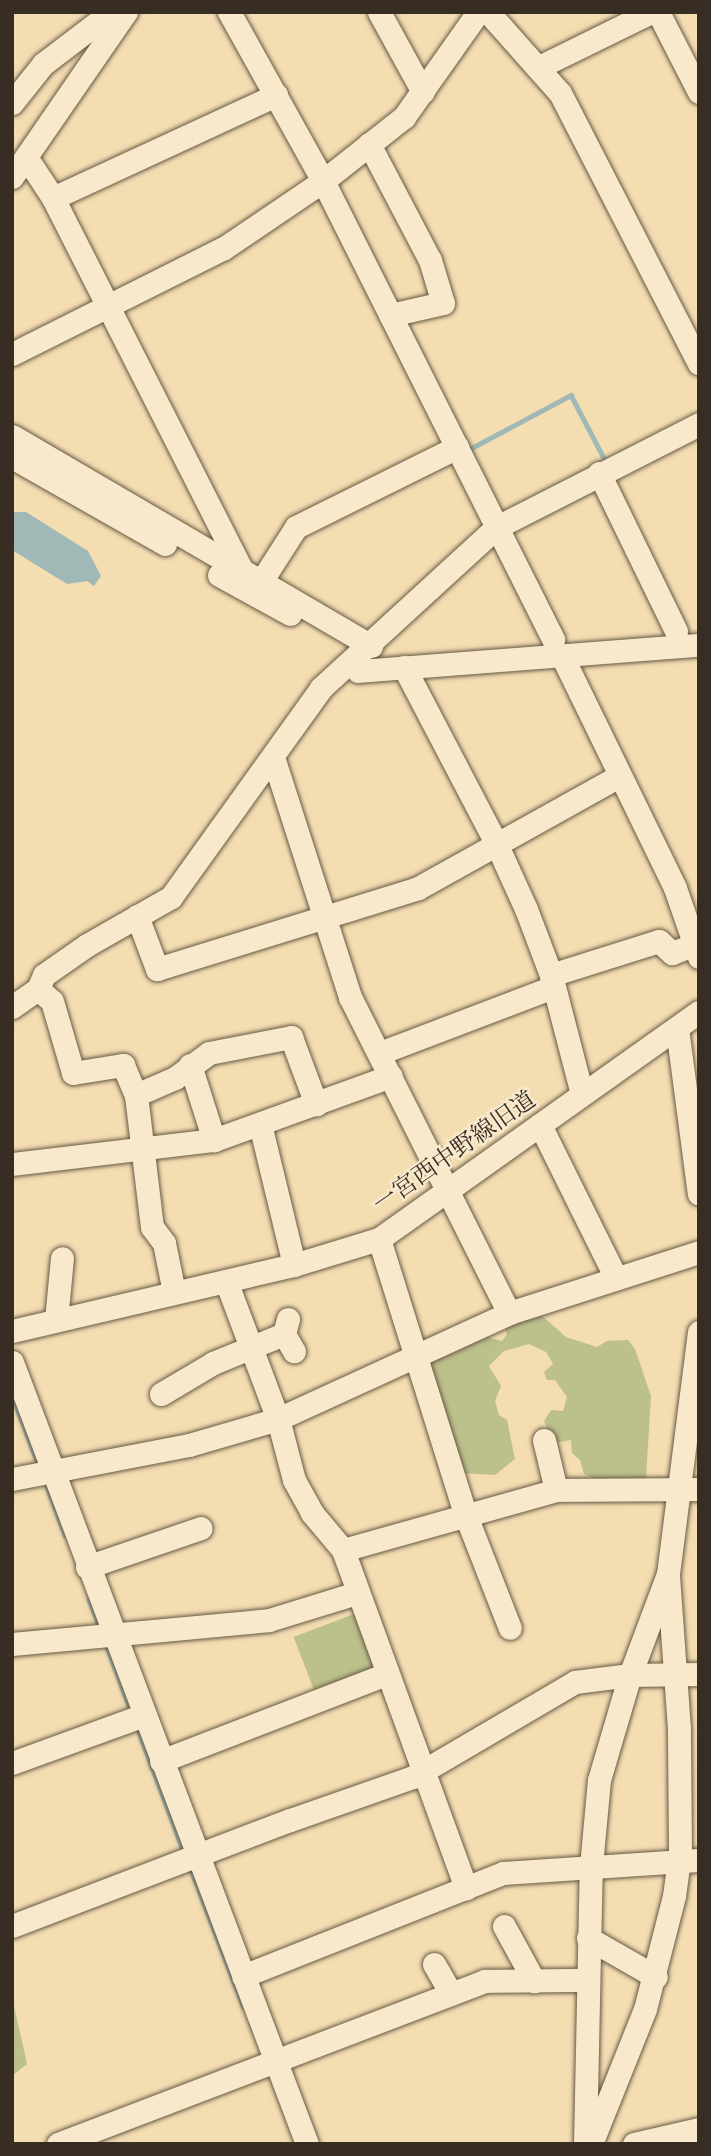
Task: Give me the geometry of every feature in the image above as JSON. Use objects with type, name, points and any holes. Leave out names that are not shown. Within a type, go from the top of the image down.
[{"type":"street","points":[[12,103],[43,64],[111,12]]},
{"type":"street","points":[[12,177],[126,12]]},
{"type":"street","points":[[229,12],[323,181],[457,447],[675,888],[697,950],[672,953],[659,942],[552,981],[380,1053]]},
{"type":"street","points":[[379,12],[422,92]]},
{"type":"street","points":[[12,354],[108,303],[224,248],[323,181],[404,117],[478,12]]},
{"type":"street","points":[[488,12],[560,93],[699,363]]},
{"type":"street","points":[[539,67],[651,12]]},
{"type":"street","points":[[658,12],[699,92]]},
{"type":"street","points":[[53,198],[276,95]]},
{"type":"street","points":[[369,144],[430,260],[443,303],[390,315]]},
{"type":"street","points":[[26,157],[53,198],[108,303],[241,569]]},
{"type":"street","points":[[12,1007],[38,989],[44,975],[176,892],[321,688],[364,657],[496,527],[699,424]]},
{"type":"street","points":[[12,436],[262,580],[364,657]]},
{"type":"street","points":[[262,580],[296,527],[457,447]]},
{"type":"street","points":[[12,457],[364,657],[404,667],[557,648],[699,646]]},
{"type":"street","points":[[599,473],[676,631]]},
{"type":"street","points":[[404,667],[496,843],[552,981],[582,1094]]},
{"type":"street","points":[[273,757],[350,997],[509,1313]]},
{"type":"street","points":[[137,916],[157,969],[323,915],[418,888],[619,776]]},
{"type":"street","points":[[38,989],[52,1001],[73,1073],[123,1065],[136,1095],[152,1227],[164,1243],[174,1292]]},
{"type":"street","name":"一宮西中野線旧道","points":[[12,1331],[294,1265],[379,1239],[449,1193],[582,1094],[699,1012]]},
{"type":"street","points":[[677,1028],[699,1194]]},
{"type":"street","points":[[136,1095],[209,1053],[290,1037],[316,1104]]},
{"type":"street","points":[[190,1065],[214,1140]]},
{"type":"street","points":[[12,1164],[214,1140],[391,1076]]},
{"type":"street","points":[[260,1124],[294,1265]]},
{"type":"street","points":[[540,1125],[616,1278]]},
{"type":"street","points":[[379,1239],[466,1516],[510,1628]]},
{"type":"street","points":[[12,1479],[54,1474],[189,1445],[278,1419],[509,1313],[699,1252]]},
{"type":"street","points":[[56,1320],[62,1258]]},
{"type":"street","points":[[226,1281],[278,1419],[294,1480],[312,1513],[343,1550],[466,1888]]},
{"type":"street","points":[[585,2144],[588,1938],[599,1780],[630,1675],[668,1574],[690,1490],[699,1332]]},
{"type":"street","points":[[161,1394],[213,1363],[289,1335]]},
{"type":"street","points":[[12,1362],[87,1567],[307,2144]]},
{"type":"street","points":[[544,1440],[556,1490]]},
{"type":"street","points":[[343,1550],[556,1490],[690,1490]]},
{"type":"street","points":[[87,1567],[201,1528]]},
{"type":"street","points":[[591,2144],[623,2071],[656,1977],[689,1862],[668,1574]]},
{"type":"street","points":[[12,1644],[269,1620],[357,1594]]},
{"type":"street","points":[[161,1761],[387,1674]]},
{"type":"street","points":[[12,1926],[423,1771],[575,1682],[630,1675],[676,1678],[699,1674]]},
{"type":"street","points":[[12,1763],[144,1714]]},
{"type":"street","points":[[243,1976],[503,1873],[689,1862]]},
{"type":"street","points":[[504,1926],[534,1981]]},
{"type":"street","points":[[588,1938],[656,1977]]},
{"type":"street","points":[[434,1964],[451,1994]]},
{"type":"street","points":[[58,2144],[484,1981],[587,1980]]},
{"type":"street","points":[[634,2144],[672,2140],[699,2129]]},
{"type":"green space","points":[[540,1314],[566,1337],[597,1347],[607,1341],[628,1340],[635,1349],[651,1396],[646,1479],[607,1484],[584,1474],[580,1460],[572,1453],[571,1440],[553,1443],[544,1421],[551,1410],[563,1411],[567,1397],[555,1380],[547,1380],[544,1372],[553,1364],[546,1352],[529,1344],[504,1351],[489,1366],[501,1386],[495,1401],[499,1415],[507,1420],[515,1459],[495,1475],[459,1473],[423,1361],[480,1327],[490,1338],[502,1341],[507,1334],[504,1325]]},
{"type":"green space","points":[[359,1612],[383,1675],[318,1700],[294,1637]]},
{"type":"green space","points":[[12,1997],[27,2064],[12,2076]]},
{"type":"water","points":[[12,512],[26,512],[88,551],[101,576],[94,586],[87,581],[67,584],[12,550]]},
{"type":"waterway","points":[[466,451],[571,395],[606,462]]},
{"type":"waterway","points":[[12,1395],[39,1466]]},
{"type":"waterway","points":[[45,1481],[65,1535]]},
{"type":"waterway","points":[[89,1599],[101,1630]]},
{"type":"waterway","points":[[105,1641],[131,1712]]},
{"type":"waterway","points":[[137,1727],[184,1853]]},
{"type":"waterway","points":[[190,1867],[243,2006]]}]
